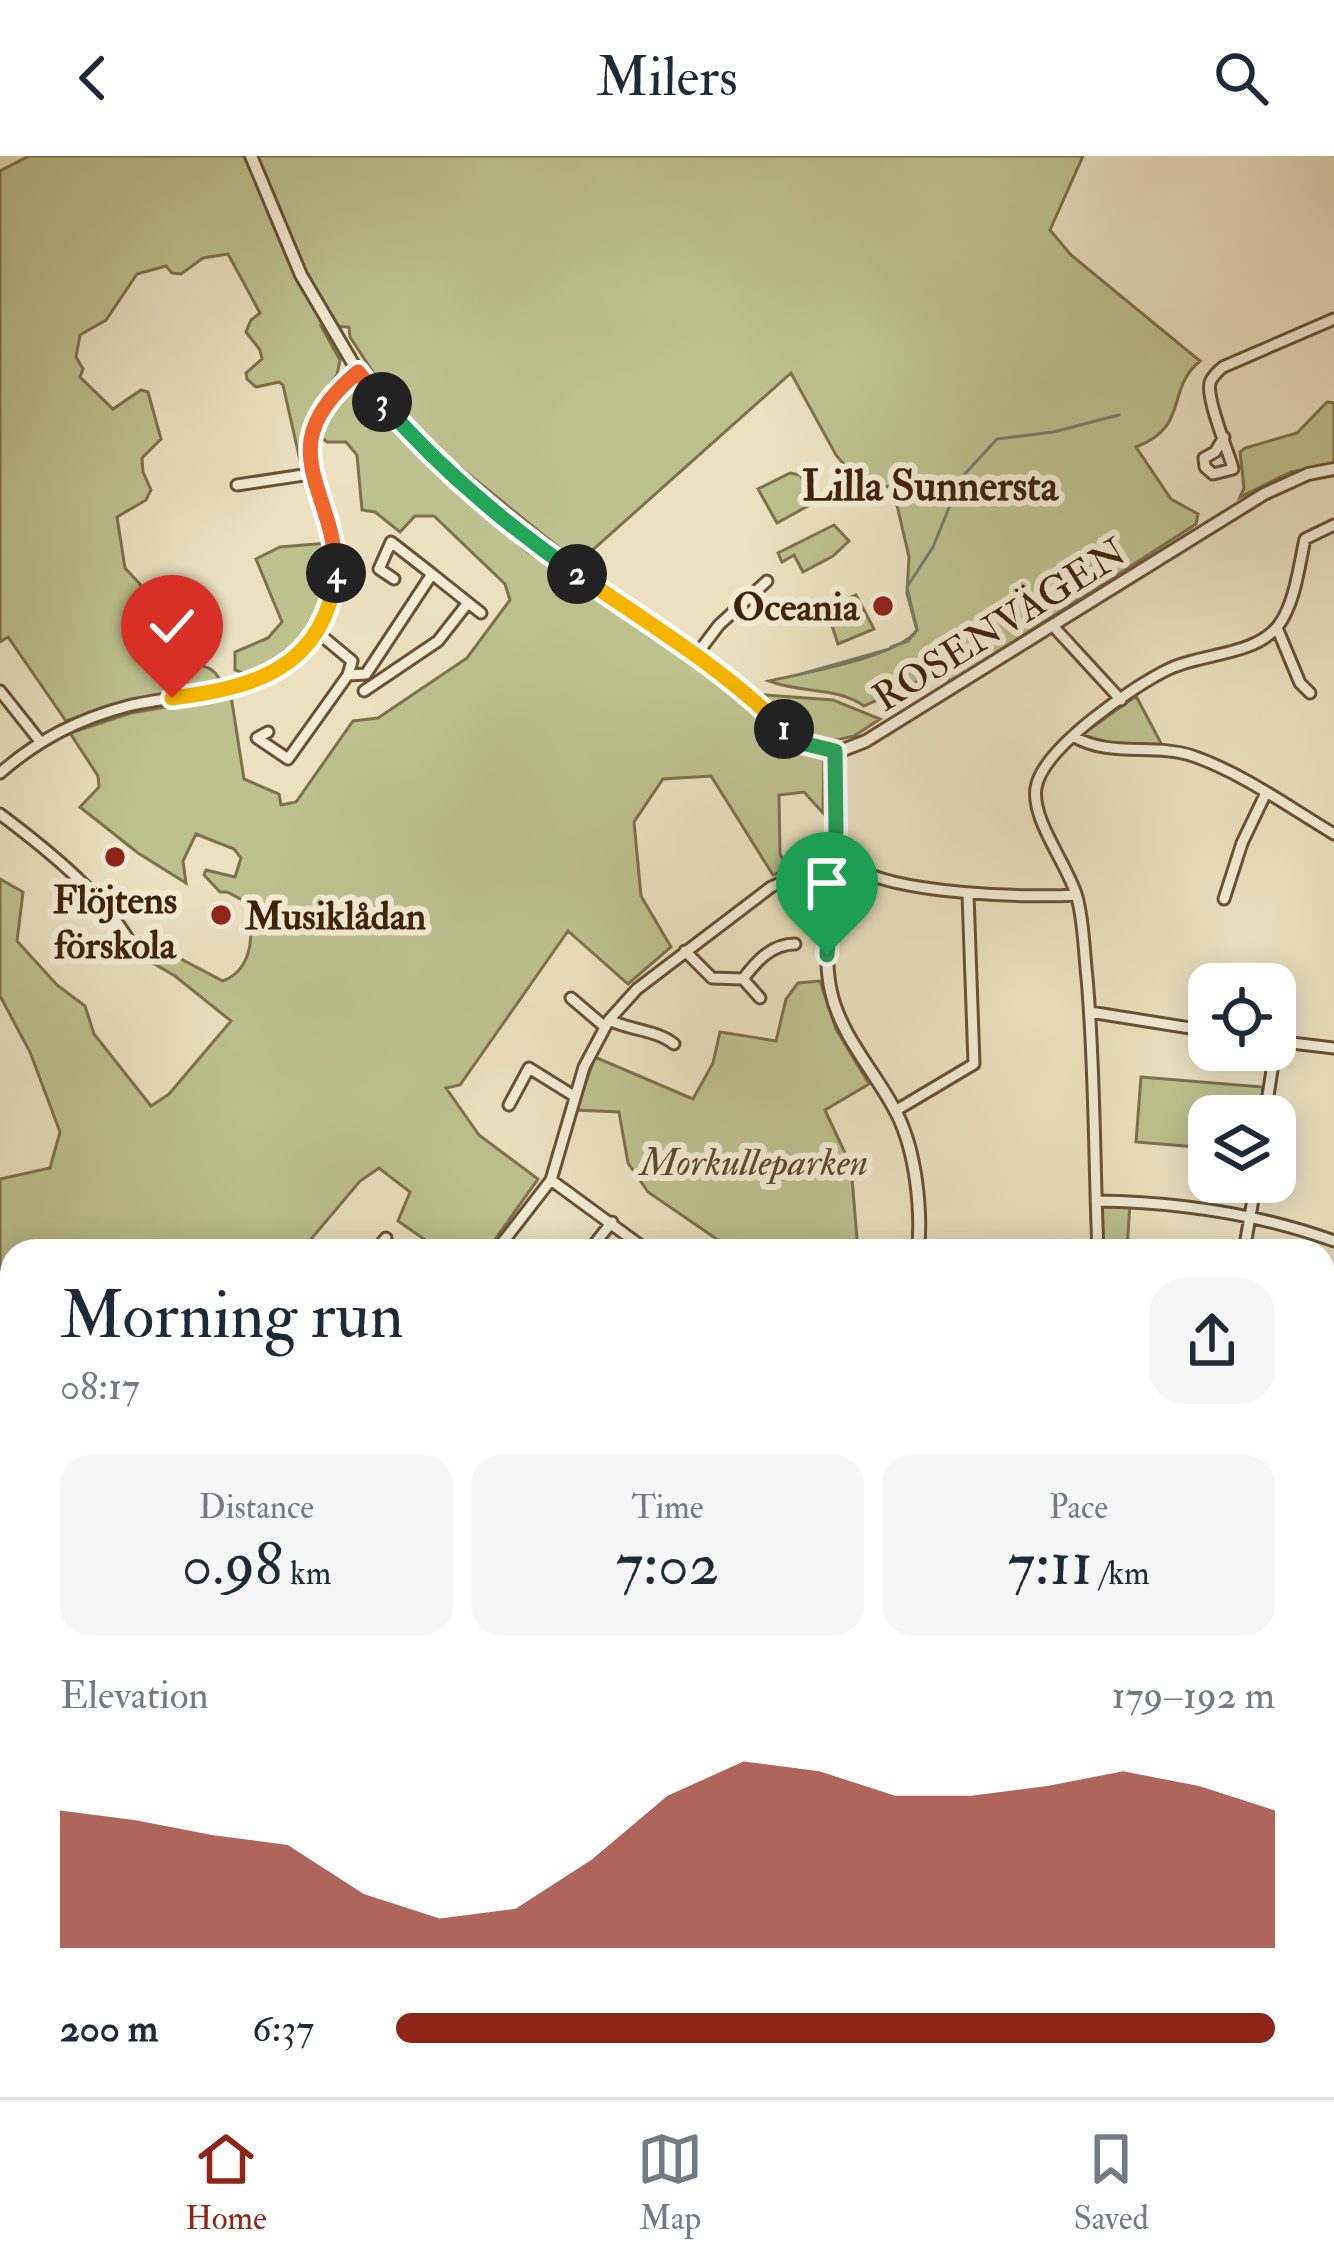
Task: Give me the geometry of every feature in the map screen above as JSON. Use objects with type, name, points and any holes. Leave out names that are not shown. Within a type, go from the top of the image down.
[{"type":"street","points":[[251,156],[302,275],[358,372],[412,436],[531,542],[698,654],[743,688],[789,734],[835,751],[835,871],[826,940],[832,994],[848,1032],[896,1111],[910,1150],[918,1239]]},
{"type":"street","points":[[1224,437],[1210,393],[1212,379],[1223,367],[1334,319]]},
{"type":"street","points":[[0,773],[39,740],[129,706],[254,682],[291,661],[317,632],[333,598],[337,569],[333,539],[310,474],[313,433],[332,396],[358,372]]},
{"type":"street","name":"ROSENVÄGEN","points":[[835,751],[866,741],[1264,494],[1308,474],[1334,469]]},
{"type":"street","points":[[237,485],[310,474]]},
{"type":"street","points":[[1098,1239],[1090,1012],[1076,895],[1041,818],[1036,788],[1049,761],[1073,736],[1121,700],[1171,668],[1255,642],[1276,628],[1287,607],[1305,539],[1334,525]]},
{"type":"street","points":[[394,579],[379,569],[391,542],[481,613]]},
{"type":"street","points":[[348,675],[366,674],[432,574]]},
{"type":"street","points":[[698,654],[719,625],[767,581]]},
{"type":"street","points":[[364,691],[438,641],[466,604]]},
{"type":"street","points":[[1053,626],[1121,700]]},
{"type":"street","points":[[1276,628],[1300,683],[1310,693]]},
{"type":"street","points":[[268,732],[256,738],[288,759],[348,675],[352,661],[317,632]]},
{"type":"street","points":[[0,691],[39,740]]},
{"type":"street","points":[[1073,736],[1101,748],[1189,755],[1222,768],[1334,834]]},
{"type":"street","points":[[1224,899],[1242,843],[1265,795]]},
{"type":"street","points":[[0,814],[78,882],[122,928],[135,951]]},
{"type":"street","points":[[854,866],[870,875],[968,894],[1076,895]]},
{"type":"street","points":[[505,1239],[551,1180],[574,1096],[607,1023],[637,988],[771,887],[799,876],[835,871]]},
{"type":"street","points":[[896,1111],[974,1064],[968,894]]},
{"type":"street","points":[[742,979],[757,960],[783,944],[795,944]]},
{"type":"street","points":[[685,951],[712,978],[742,979],[760,998]]},
{"type":"street","points":[[571,998],[607,1023],[665,1037],[674,1044]]},
{"type":"street","points":[[1090,1012],[1188,1027]]},
{"type":"street","points":[[1296,1046],[1334,1048]]},
{"type":"street","points":[[509,1105],[529,1068],[574,1096]]},
{"type":"street","points":[[551,1180],[633,1239]]},
{"type":"street","points":[[1096,1201],[1168,1203],[1249,1215],[1327,1239]]},
{"type":"street","points":[[1246,1239],[1252,1203]]},
{"type":"street","points":[[599,1239],[612,1222]]},
{"type":"green space","points":[[29,156],[1083,156],[1050,230],[1071,255],[1200,361],[1189,372],[1164,429],[1136,447],[1171,499],[1198,514],[1196,524],[962,675],[949,681],[944,664],[930,676],[864,706],[842,695],[769,681],[871,656],[907,640],[917,630],[907,593],[909,557],[893,488],[856,479],[836,455],[791,373],[578,563],[461,468],[450,484],[528,552],[738,693],[833,700],[880,719],[854,736],[831,741],[824,755],[823,813],[804,792],[779,795],[780,854],[788,869],[773,875],[711,776],[663,779],[634,822],[641,896],[671,947],[628,984],[568,931],[460,1085],[446,1088],[479,1135],[538,1179],[495,1239],[424,1239],[398,1221],[410,1192],[379,1168],[360,1181],[311,1239],[0,1239],[0,1179],[50,1168],[60,1132],[30,1052],[0,996],[0,879],[23,892],[17,941],[57,985],[85,1006],[94,1034],[151,1106],[169,1094],[231,1021],[146,959],[160,948],[223,981],[241,968],[249,948],[250,904],[220,892],[204,875],[206,870],[235,877],[241,858],[234,849],[196,834],[183,861],[186,883],[138,853],[80,807],[99,787],[98,776],[70,733],[131,713],[231,696],[244,779],[279,794],[281,805],[296,802],[353,721],[378,718],[467,658],[510,600],[505,584],[434,516],[415,516],[400,532],[375,512],[362,510],[357,455],[346,442],[322,438],[324,424],[355,381],[384,415],[392,401],[350,337],[349,327],[321,326],[340,360],[337,375],[314,405],[299,456],[283,385],[256,387],[247,379],[246,373],[262,359],[246,332],[260,313],[228,254],[203,258],[181,274],[166,266],[137,274],[106,320],[80,335],[76,357],[83,369],[80,377],[113,409],[141,390],[148,392],[161,439],[142,458],[151,490],[146,500],[117,517],[125,568],[148,601],[146,635],[172,669],[204,666],[219,678],[207,687],[126,701],[66,721],[8,637],[0,642],[0,171]]},
{"type":"green space","points":[[1327,402],[1334,403],[1334,464],[1291,472],[1240,497],[1244,488],[1240,452],[1297,433]]},
{"type":"green space","points":[[790,473],[800,475],[815,502],[777,523],[758,489]]},
{"type":"green space","points":[[834,525],[849,541],[833,556],[803,572],[794,555],[782,562],[778,553]]},
{"type":"green space","points":[[327,543],[328,586],[312,622],[268,664],[249,675],[235,670],[235,652],[268,638],[282,622],[256,559],[280,547]]},
{"type":"green space","points":[[856,595],[874,629],[838,644],[826,608]]},
{"type":"green space","points":[[1136,696],[1162,745],[1080,736]]},
{"type":"green space","name":"Morkulleparken","points":[[820,981],[836,1029],[869,1084],[825,1110],[851,1166],[857,1239],[717,1239],[648,1192],[628,1163],[619,1112],[576,1110],[595,1057],[693,1099],[713,1063],[720,1032],[776,1041],[786,999],[798,983]]},
{"type":"green space","points":[[1141,1077],[1263,1087],[1262,1095],[1188,1095],[1188,1146],[1136,1142]]},
{"type":"green space","points":[[1096,1201],[1130,1202],[1128,1239],[1098,1239]]},
{"type":"waterway","points":[[949,491],[997,439],[1053,432],[1119,415]]},
{"type":"waterway","points":[[891,647],[908,641],[917,630],[907,587],[933,547],[953,498]]},
{"type":"waterway","points":[[801,674],[886,650]]},
{"type":"place","name":"Oceania","points":[[883,606]]},
{"type":"place","name":"Flöjtens förskola","points":[[115,857]]},
{"type":"place","name":"Musiklådan","points":[[221,915]]},
{"type":"district","name":"Lilla Sunnersta","points":[[930,485]]},
{"type":"route","points":[[172,698],[230,689],[272,674],[304,648],[326,617],[337,569],[333,539],[310,474],[313,433],[332,396],[358,372],[412,436],[531,542],[706,660],[743,688],[789,734],[835,751],[835,871],[827,955]]}]
